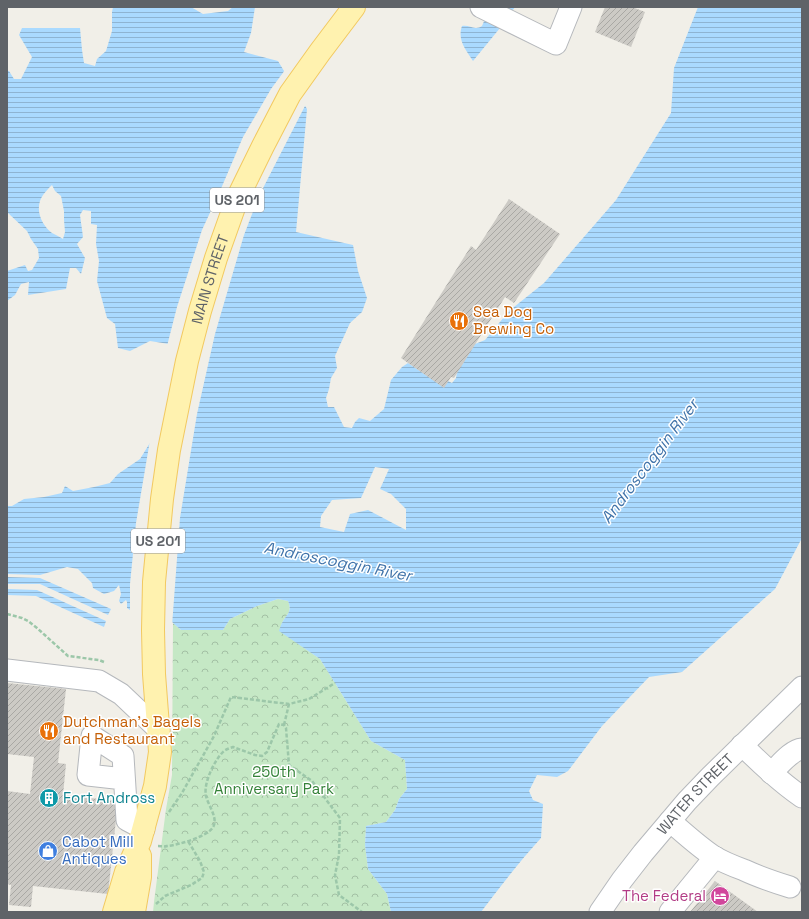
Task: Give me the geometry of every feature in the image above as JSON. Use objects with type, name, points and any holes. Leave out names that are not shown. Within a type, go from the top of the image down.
[{"type":"main road","name":"MAIN STREET","points":[[159,730],[154,674],[153,630],[154,582],[161,506],[168,450],[178,409],[187,361],[200,311],[216,258],[237,199],[263,146],[290,94],[351,10]]},
{"type":"main road","name":"US 201","points":[[114,912],[126,872],[146,839],[160,752],[159,730]]},
{"type":"main road","points":[[134,912],[146,839]]},
{"type":"street","points":[[481,7],[556,44],[571,7]]},
{"type":"street","points":[[7,670],[99,680],[121,694],[159,730]]},
{"type":"street","name":"WATER STREET","points":[[603,911],[622,880],[691,796],[802,687]]},
{"type":"street","points":[[742,745],[771,773],[802,797]]},
{"type":"street","points":[[771,773],[790,755],[799,749],[802,749]]},
{"type":"street","points":[[124,778],[127,820],[146,839]]},
{"type":"street","points":[[670,821],[698,845],[727,864],[790,887]]},
{"type":"street","points":[[670,912],[715,856]]},
{"type":"path","points":[[7,614],[22,618],[32,624],[68,656],[100,660],[108,664]]},
{"type":"path","points":[[166,816],[182,793],[214,736],[230,697],[289,704],[309,699],[335,683]]},
{"type":"path","points":[[289,704],[284,725],[286,728],[289,765],[312,781],[340,818],[339,855],[335,875],[339,895],[362,912]]},
{"type":"path","points":[[146,839],[167,846],[188,841],[208,833],[214,827],[214,818],[206,794],[207,782],[217,760],[225,750],[233,747],[255,756],[262,756],[267,752],[279,724],[284,725]]},
{"type":"path","points":[[156,904],[164,896],[191,885],[202,878],[204,872],[200,861],[188,841]]},
{"type":"green space","name":"250th Anniversary Park","points":[[278,599],[288,601],[290,607],[289,612],[282,623],[280,631],[320,659],[371,741],[405,760],[407,789],[399,799],[395,810],[386,822],[366,826],[365,845],[368,869],[387,894],[391,912],[153,912],[166,809],[172,775],[173,623],[181,630],[223,630],[230,619],[257,606]]},
{"type":"water","name":"Androscoggin River","points":[[113,7],[191,7],[203,14],[228,11],[233,7],[255,7],[251,33],[244,52],[278,61],[307,109],[296,232],[353,245],[358,271],[367,298],[362,312],[350,323],[335,356],[337,368],[331,378],[326,398],[328,407],[334,407],[344,427],[352,428],[359,418],[370,421],[384,409],[391,380],[402,367],[408,363],[444,387],[448,381],[452,383],[456,378],[457,372],[475,344],[485,340],[509,311],[544,283],[616,200],[671,113],[674,68],[698,7],[802,7],[802,538],[775,589],[682,672],[649,677],[602,726],[568,771],[557,777],[537,775],[529,791],[533,800],[543,804],[541,838],[481,912],[391,912],[387,894],[368,869],[365,845],[366,826],[386,822],[395,810],[399,799],[407,789],[405,760],[371,741],[320,659],[279,631],[282,622],[289,612],[290,607],[288,601],[278,599],[257,606],[230,619],[223,630],[181,630],[162,611],[133,612],[127,608],[126,600],[121,604],[119,601],[121,594],[119,585],[114,591],[104,594],[93,588],[92,583],[78,569],[67,567],[40,575],[7,574],[7,506],[12,506],[24,499],[62,493],[65,486],[73,491],[110,483],[118,474],[140,459],[178,396],[180,355],[169,344],[150,341],[130,351],[118,348],[115,324],[107,318],[97,281],[99,261],[96,244],[97,225],[91,224],[91,211],[83,210],[80,215],[83,237],[77,244],[85,258],[81,274],[76,268],[70,268],[66,289],[28,295],[29,282],[21,284],[15,295],[7,301],[7,271],[25,265],[28,271],[32,270],[39,258],[38,249],[27,231],[7,212],[7,71],[9,71],[14,79],[21,79],[32,57],[19,35],[22,28],[80,28],[84,63],[95,66],[97,59],[106,51],[112,31]],"holes":[[[52,185],[55,191],[61,196],[64,211],[65,232],[63,239],[49,230],[43,223],[40,215],[39,206],[41,199]],[[375,467],[389,469],[380,489],[391,494],[406,509],[406,530],[368,510],[350,514],[344,532],[320,527],[321,516],[332,500],[361,498]]]},
{"type":"water","points":[[490,7],[515,7],[473,61],[461,40],[462,26],[476,28],[482,26]]},
{"type":"water","points":[[7,577],[40,578],[111,609],[108,615],[40,584],[7,584]]},
{"type":"water","points":[[7,589],[37,590],[106,621],[104,627],[36,596],[7,595]]},
{"type":"pier","points":[[285,70],[306,104],[259,196],[244,235],[215,334],[197,414],[180,518],[172,626],[161,613],[133,614],[130,612],[130,584],[136,523],[150,440],[176,395],[178,356],[167,346],[177,307],[202,230],[243,137],[271,89]]},
{"type":"building","points":[[605,7],[632,7],[645,12],[631,47],[595,32]]},
{"type":"building","points":[[509,199],[560,234],[514,303],[505,297],[454,378],[451,377],[444,388],[401,358],[471,246],[476,250]]},
{"type":"building","name":"Fort Andross","points":[[7,683],[66,689],[58,763],[66,764],[63,795],[118,801],[108,894],[33,886],[31,907],[9,905],[11,885],[7,884],[7,791],[30,794],[34,757],[7,754]]},
{"type":"building","name":"The Federal","points":[[715,881],[758,912],[690,912]]},
{"type":"place","name":"Sea Dog Brewing Co","points":[[459,321]]},
{"type":"place","name":"Dutchman’s Bagels and Restaurant","points":[[49,731]]},
{"type":"place","name":"Fort Andross","points":[[49,798]]},
{"type":"place","name":"Cabot Mill Antiques","points":[[48,851]]},
{"type":"place","name":"The Federal","points":[[720,896]]}]
